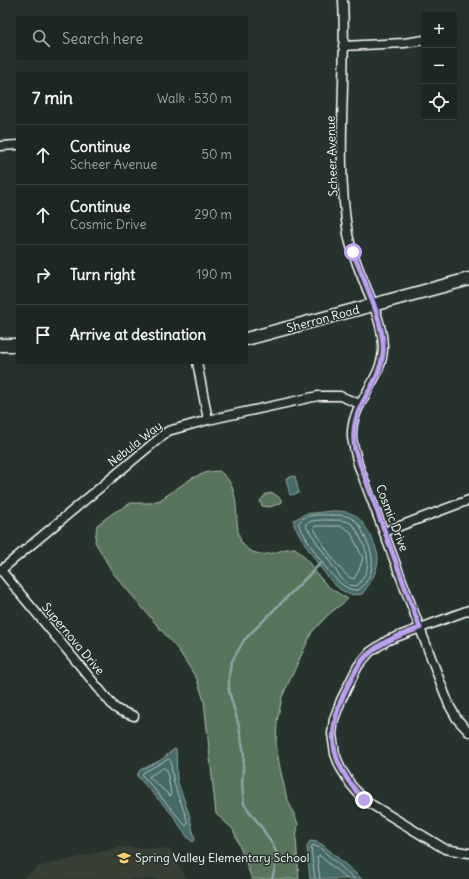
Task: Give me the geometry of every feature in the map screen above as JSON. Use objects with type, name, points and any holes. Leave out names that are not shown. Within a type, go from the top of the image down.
[{"type":"main road","name":"Sherron Road","points":[[248,338],[469,279]]},
{"type":"main road","points":[[0,345],[16,345]]},
{"type":"street","name":"Scheer Avenue","points":[[343,0],[343,163],[348,233],[350,245],[373,306]]},
{"type":"street","points":[[343,46],[404,43],[421,40]]},
{"type":"street","points":[[0,146],[16,145]]},
{"type":"street","name":"Cosmic Drive","points":[[373,306],[381,331],[383,354],[378,374],[360,404],[352,436],[355,450],[449,706],[457,719],[469,732]]},
{"type":"street","points":[[197,364],[208,420]]},
{"type":"street","name":"Nebula Way","points":[[1,570],[161,436],[175,428],[318,396],[340,396],[360,404]]},
{"type":"street","points":[[384,532],[469,500]]},
{"type":"street","name":"Supernova Drive","points":[[1,570],[114,707],[134,716]]},
{"type":"street","points":[[469,610],[388,640],[370,652],[358,666],[341,700],[334,719],[332,734],[335,754],[351,786],[364,800],[445,848],[469,854]]},
{"type":"shaded area","name":"Spring Valley Elementary School","points":[[121,847],[169,849],[187,879],[23,879],[38,867]]},
{"type":"green space","points":[[219,471],[229,481],[234,493],[238,531],[241,541],[248,549],[260,554],[265,554],[295,548],[303,555],[325,584],[348,599],[329,614],[312,632],[282,697],[277,722],[276,744],[279,763],[286,795],[298,824],[296,838],[299,879],[252,879],[233,829],[216,814],[204,701],[197,679],[179,651],[113,573],[95,542],[97,525],[113,513],[131,503],[150,503],[160,500],[192,478],[208,472]]},
{"type":"green space","points":[[273,493],[281,499],[281,503],[270,507],[262,506],[260,501],[266,494]]},
{"type":"water","points":[[295,476],[299,493],[290,495],[286,478]]},
{"type":"water","points":[[332,511],[347,512],[360,519],[374,543],[378,555],[376,570],[370,583],[362,594],[354,595],[347,593],[333,582],[318,563],[294,525],[294,520],[305,514]]},
{"type":"water","points":[[176,749],[177,780],[189,814],[195,840],[193,842],[188,838],[172,814],[137,776],[140,770],[161,760]]},
{"type":"water","points":[[310,841],[323,845],[362,879],[310,879],[307,847]]},
{"type":"waterway","points":[[272,879],[278,856],[262,828],[244,804],[242,784],[244,754],[239,726],[229,691],[231,663],[244,640],[321,563]]},
{"type":"place","name":"Spring Valley Elementary School","points":[[124,858]]},
{"type":"route","points":[[353,252],[381,331],[383,354],[378,374],[360,404],[354,422],[352,436],[358,464],[420,628],[388,640],[370,652],[358,666],[341,700],[334,719],[332,734],[335,754],[340,767],[351,786],[364,800]]}]
